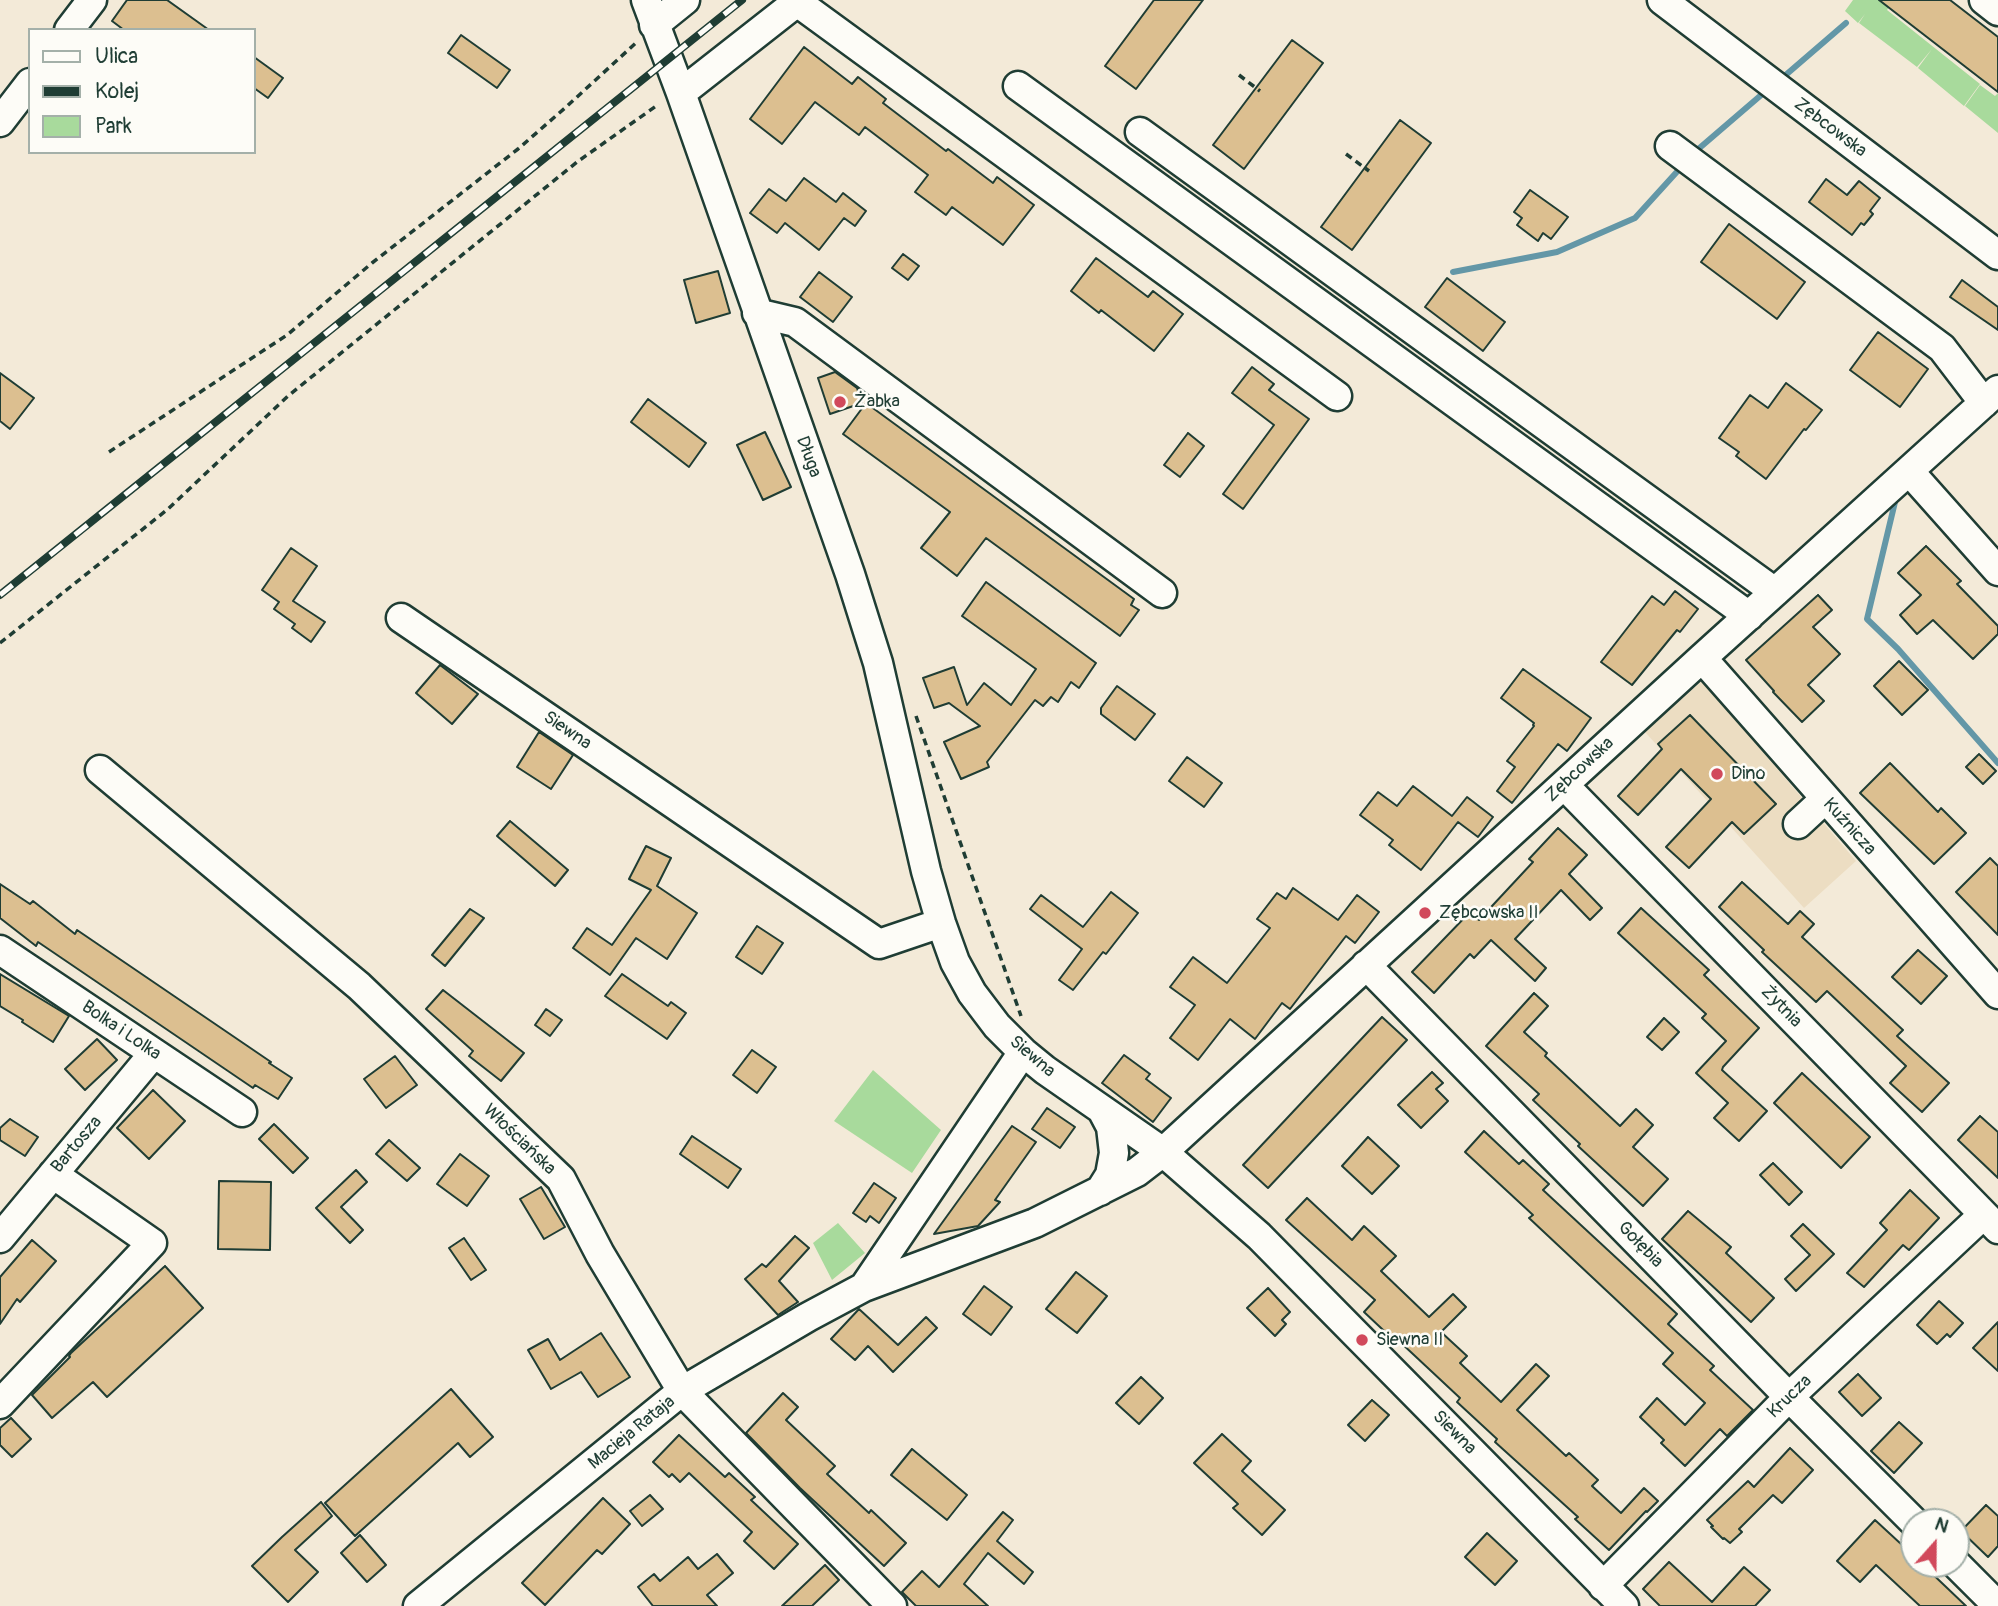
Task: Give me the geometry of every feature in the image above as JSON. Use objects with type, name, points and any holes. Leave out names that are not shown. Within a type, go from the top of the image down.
[{"type":"street","points":[[71,28],[92,0]]},
{"type":"street","points":[[650,13],[685,0]]},
{"type":"street","name":"Zębcowska","points":[[1662,0],[1998,255]]},
{"type":"street","points":[[1984,0],[1998,11]]},
{"type":"street","points":[[681,93],[797,2],[1337,396]]},
{"type":"street","name":"Długa","points":[[650,13],[681,93],[850,574],[878,663],[926,871],[941,923]]},
{"type":"street","points":[[0,122],[28,86]]},
{"type":"street","points":[[1018,86],[1749,616]]},
{"type":"street","points":[[1140,132],[1775,592]]},
{"type":"street","points":[[1670,146],[1942,348],[1991,396]]},
{"type":"street","points":[[757,313],[795,322],[1162,593]]},
{"type":"street","name":"Zębcowska","points":[[1163,1152],[1991,396]]},
{"type":"street","points":[[1909,471],[1998,570]]},
{"type":"street","name":"Siewna","points":[[401,618],[879,944],[941,923],[972,993],[997,1026],[1024,1040],[1102,1110],[1163,1152],[1259,1236],[1624,1606]]},
{"type":"street","name":"Kuźnicza","points":[[1702,658],[1998,994]]},
{"type":"street","name":"Włościańska","points":[[100,770],[359,986],[561,1179],[600,1254],[682,1391],[892,1606]]},
{"type":"street","name":"Żytnia","points":[[1564,785],[1991,1222]]},
{"type":"street","points":[[1798,824],[1825,799]]},
{"type":"street","name":"Bolka i Lolka","points":[[0,950],[242,1112]]},
{"type":"street","name":"Gołębia","points":[[1367,965],[1788,1397],[1900,1508]]},
{"type":"street","name":"Macieja Rataja","points":[[864,1287],[1024,1040]]},
{"type":"street","name":"Bartosza","points":[[0,1238],[154,1052]]},
{"type":"street","points":[[1100,1191],[1110,1175],[1114,1153],[1111,1128],[1102,1110]]},
{"type":"street","name":"Macieja Rataja","points":[[418,1606],[682,1391],[864,1287],[1035,1223],[1137,1172],[1163,1152]]},
{"type":"street","points":[[0,1404],[152,1243],[53,1174]]},
{"type":"street","name":"Krucza","points":[[1603,1586],[1788,1397],[1991,1222]]},
{"type":"street","points":[[1969,1578],[1998,1606]]},
{"type":"path","points":[[109,452],[287,335],[527,141],[565,108],[650,13]]},
{"type":"path","points":[[1239,75],[1260,91]]},
{"type":"path","points":[[0,643],[168,509],[288,397],[567,170],[659,104],[681,93]]},
{"type":"path","points":[[1346,154],[1369,171]]},
{"type":"path","points":[[915,712],[1024,1040]]},
{"type":"shaded area","points":[[1702,681],[1856,861],[1804,908],[1645,732]]},
{"type":"green space","points":[[1853,0],[1894,0],[1887,10],[1980,84],[1964,106],[1918,68],[1932,49],[1917,67],[1859,23],[1865,14],[1858,23],[1845,11]]},
{"type":"green space","points":[[1980,85],[1995,96],[1998,93],[1998,133],[1965,106]]},
{"type":"green space","points":[[873,1070],[941,1130],[912,1173],[834,1121]]},
{"type":"green space","points":[[838,1223],[865,1253],[832,1280],[813,1243]]},
{"type":"building","points":[[127,0],[167,0],[206,28],[121,28],[112,21]]},
{"type":"building","points":[[1154,0],[1203,0],[1136,89],[1105,66]]},
{"type":"building","points":[[1879,0],[1950,0],[1998,37],[1998,92]]},
{"type":"building","points":[[461,35],[510,70],[497,88],[448,53]]},
{"type":"building","points":[[1292,40],[1323,63],[1244,169],[1213,145]]},
{"type":"building","points":[[804,47],[852,84],[858,77],[886,99],[883,103],[946,151],[948,149],[993,183],[997,177],[1034,205],[1003,245],[952,207],[946,215],[915,192],[928,175],[865,127],[859,135],[815,102],[782,144],[750,119]]},
{"type":"building","points":[[256,58],[283,78],[268,98],[256,89]]},
{"type":"building","points":[[1400,120],[1431,143],[1352,250],[1321,227]]},
{"type":"building","points":[[804,178],[836,202],[843,193],[866,211],[855,226],[844,218],[819,250],[785,223],[777,233],[750,213],[769,189],[786,201]]},
{"type":"building","points":[[1826,179],[1847,195],[1859,181],[1880,198],[1870,211],[1873,214],[1864,225],[1861,223],[1852,235],[1809,202]]},
{"type":"building","points":[[1530,190],[1568,217],[1551,239],[1543,233],[1538,241],[1517,225],[1522,218],[1514,212]]},
{"type":"building","points":[[1729,224],[1805,282],[1777,319],[1701,262]]},
{"type":"building","points":[[903,254],[919,266],[908,280],[892,268]]},
{"type":"building","points":[[1096,258],[1148,297],[1153,291],[1183,314],[1154,351],[1101,310],[1099,313],[1071,291]]},
{"type":"building","points":[[718,271],[730,313],[696,323],[684,280]]},
{"type":"building","points":[[819,272],[852,297],[833,322],[800,297]]},
{"type":"building","points":[[1447,278],[1505,322],[1483,351],[1425,307]]},
{"type":"building","points":[[1962,280],[1998,307],[1998,330],[1950,297]]},
{"type":"building","points":[[1878,332],[1928,369],[1900,407],[1850,370]]},
{"type":"building","points":[[1252,367],[1274,384],[1269,390],[1309,419],[1243,509],[1223,494],[1274,425],[1232,393]]},
{"type":"building","points":[[835,372],[857,388],[862,403],[830,414],[818,378]]},
{"type":"building","points":[[0,373],[34,398],[10,429],[0,421]]},
{"type":"building","points":[[1786,383],[1822,410],[1766,479],[1736,456],[1739,452],[1719,438],[1750,395],[1768,408]]},
{"type":"building","points":[[648,399],[706,443],[689,467],[631,422]]},
{"type":"building","points":[[866,403],[1134,599],[1131,605],[1139,610],[1120,636],[986,538],[957,576],[921,548],[950,512],[843,434]]},
{"type":"building","points":[[765,432],[791,487],[763,500],[737,445]]},
{"type":"building","points":[[1188,433],[1204,446],[1180,477],[1164,465]]},
{"type":"building","points":[[1926,546],[1961,581],[1957,584],[1998,626],[1998,634],[1973,659],[1933,620],[1917,634],[1900,615],[1921,595],[1898,573]]},
{"type":"building","points":[[291,548],[317,566],[293,601],[325,622],[311,642],[292,628],[295,624],[274,609],[279,602],[262,590]]},
{"type":"building","points":[[986,582],[1096,663],[1079,688],[1071,682],[1058,702],[1051,697],[1043,706],[1035,700],[987,762],[989,767],[961,779],[944,742],[980,726],[949,703],[934,708],[923,678],[954,667],[967,705],[984,683],[1011,705],[1036,669],[962,616]]},
{"type":"building","points":[[1675,591],[1698,609],[1632,685],[1601,662],[1652,596],[1664,605]]},
{"type":"building","points":[[1818,595],[1832,610],[1813,627],[1840,654],[1808,685],[1824,701],[1802,722],[1746,660]]},
{"type":"building","points":[[1899,661],[1928,690],[1902,715],[1874,686]]},
{"type":"building","points":[[440,665],[478,694],[452,724],[416,693]]},
{"type":"building","points":[[1523,669],[1591,718],[1567,751],[1558,744],[1512,803],[1497,791],[1515,767],[1507,761],[1534,723],[1501,698]]},
{"type":"building","points":[[1117,686],[1155,714],[1135,740],[1101,714],[1101,708]]},
{"type":"building","points":[[1690,715],[1776,804],[1744,834],[1732,822],[1689,868],[1666,847],[1711,799],[1681,769],[1638,815],[1618,796],[1662,749],[1658,744]]},
{"type":"building","points":[[539,732],[573,755],[551,789],[517,767]]},
{"type":"building","points":[[1979,754],[1996,771],[1983,784],[1966,767]]},
{"type":"building","points":[[1187,757],[1222,783],[1204,807],[1169,781]]},
{"type":"building","points":[[1890,763],[1938,812],[1941,808],[1966,833],[1934,864],[1860,793]]},
{"type":"building","points":[[1413,786],[1452,816],[1467,797],[1493,817],[1478,837],[1458,822],[1421,870],[1389,845],[1393,840],[1360,815],[1378,792],[1397,806]]},
{"type":"building","points":[[510,821],[568,870],[555,886],[497,836]]},
{"type":"building","points":[[1558,828],[1587,855],[1569,874],[1602,908],[1590,920],[1561,890],[1515,939],[1546,968],[1535,981],[1491,940],[1474,958],[1470,954],[1434,993],[1412,972],[1470,912],[1479,920],[1533,862],[1529,859]]},
{"type":"building","points":[[646,846],[671,858],[657,886],[697,913],[667,959],[636,938],[610,975],[573,948],[587,928],[612,945],[651,890],[629,879]]},
{"type":"building","points":[[1990,858],[1998,866],[1998,935],[1956,892]]},
{"type":"building","points":[[1742,882],[1788,924],[1800,911],[1814,924],[1802,937],[1903,1030],[1897,1036],[1949,1083],[1922,1112],[1890,1083],[1906,1066],[1827,991],[1816,1002],[1719,907]]},
{"type":"building","points":[[0,884],[30,904],[33,901],[75,934],[77,930],[292,1078],[278,1099],[255,1085],[253,1088],[38,942],[36,946],[0,918]]},
{"type":"building","points":[[1293,888],[1338,920],[1357,895],[1379,912],[1355,943],[1346,936],[1290,1009],[1282,1003],[1255,1039],[1230,1019],[1198,1060],[1170,1038],[1195,1005],[1170,987],[1193,957],[1227,983],[1270,928],[1257,919],[1277,893],[1286,899]]},
{"type":"building","points":[[1111,892],[1138,913],[1073,990],[1059,980],[1082,949],[1030,909],[1041,895],[1083,927]]},
{"type":"building","points":[[1641,908],[1709,970],[1704,975],[1759,1028],[1722,1070],[1767,1111],[1739,1141],[1714,1118],[1728,1103],[1696,1073],[1726,1041],[1702,1018],[1706,1014],[1618,933]]},
{"type":"building","points":[[470,909],[484,918],[445,966],[432,955]]},
{"type":"building","points":[[757,926],[783,943],[762,974],[736,957]]},
{"type":"building","points":[[1918,950],[1947,976],[1921,1004],[1892,977]]},
{"type":"building","points":[[0,974],[69,1016],[53,1042],[0,1006]]},
{"type":"building","points":[[622,974],[668,1006],[671,1002],[686,1013],[667,1039],[605,996]]},
{"type":"building","points":[[443,990],[524,1053],[501,1081],[469,1056],[473,1051],[426,1009]]},
{"type":"building","points":[[1534,993],[1548,1006],[1524,1032],[1547,1053],[1545,1056],[1620,1126],[1636,1109],[1653,1125],[1633,1147],[1668,1179],[1643,1206],[1578,1146],[1580,1144],[1533,1100],[1539,1094],[1486,1046]]},
{"type":"building","points":[[546,1009],[562,1020],[550,1036],[535,1025]]},
{"type":"building","points":[[1382,1017],[1407,1040],[1268,1188],[1243,1165]]},
{"type":"building","points":[[1664,1018],[1679,1032],[1662,1050],[1647,1037]]},
{"type":"building","points":[[97,1039],[117,1060],[85,1090],[65,1069]]},
{"type":"building","points":[[752,1050],[776,1067],[757,1093],[733,1075]]},
{"type":"building","points":[[1124,1055],[1150,1074],[1146,1079],[1171,1098],[1153,1122],[1102,1083]]},
{"type":"building","points":[[395,1056],[417,1085],[386,1108],[364,1079]]},
{"type":"building","points":[[1432,1072],[1443,1083],[1436,1089],[1448,1101],[1421,1128],[1398,1105]]},
{"type":"building","points":[[1802,1073],[1870,1137],[1841,1168],[1774,1103]]},
{"type":"building","points":[[153,1090],[185,1121],[149,1159],[117,1128]]},
{"type":"building","points":[[1047,1108],[1075,1127],[1060,1148],[1032,1129]]},
{"type":"building","points":[[1980,1116],[1998,1132],[1998,1178],[1958,1140]]},
{"type":"building","points":[[10,1119],[38,1137],[25,1156],[0,1140],[0,1128]]},
{"type":"building","points":[[274,1124],[308,1158],[293,1173],[259,1139]]},
{"type":"building","points":[[1012,1126],[1036,1142],[995,1200],[1000,1202],[978,1226],[934,1234]]},
{"type":"building","points":[[1484,1131],[1519,1164],[1523,1160],[1549,1184],[1543,1190],[1677,1314],[1668,1324],[1714,1366],[1710,1370],[1753,1410],[1727,1436],[1720,1429],[1685,1466],[1661,1443],[1664,1440],[1640,1417],[1657,1398],[1685,1425],[1705,1403],[1663,1364],[1673,1353],[1529,1218],[1533,1215],[1465,1152]]},
{"type":"building","points":[[692,1136],[741,1169],[728,1188],[680,1154]]},
{"type":"building","points":[[1368,1137],[1399,1166],[1372,1194],[1342,1166]]},
{"type":"building","points":[[389,1140],[420,1168],[407,1181],[376,1154]]},
{"type":"building","points":[[460,1154],[489,1176],[467,1206],[437,1184]]},
{"type":"building","points":[[1773,1163],[1802,1192],[1789,1205],[1760,1175]]},
{"type":"building","points":[[356,1170],[367,1182],[341,1207],[363,1230],[350,1243],[316,1208]]},
{"type":"building","points":[[219,1181],[271,1182],[270,1250],[218,1249]]},
{"type":"building","points":[[874,1183],[896,1198],[879,1223],[870,1216],[866,1222],[853,1213]]},
{"type":"building","points":[[541,1187],[565,1227],[544,1239],[520,1199]]},
{"type":"building","points":[[1910,1190],[1939,1218],[1909,1250],[1903,1245],[1864,1287],[1847,1273],[1887,1230],[1880,1223]]},
{"type":"building","points":[[1307,1198],[1352,1240],[1364,1226],[1396,1256],[1381,1271],[1429,1317],[1453,1294],[1466,1307],[1441,1332],[1467,1356],[1460,1363],[1501,1402],[1536,1364],[1549,1376],[1517,1410],[1566,1456],[1569,1453],[1598,1480],[1592,1486],[1621,1513],[1644,1488],[1658,1501],[1609,1550],[1575,1519],[1578,1517],[1495,1442],[1497,1439],[1457,1402],[1460,1398],[1364,1312],[1375,1300],[1286,1220]]},
{"type":"building","points":[[1688,1211],[1731,1247],[1726,1253],[1774,1298],[1751,1322],[1662,1239]]},
{"type":"building","points":[[1803,1224],[1834,1254],[1796,1291],[1785,1279],[1810,1255],[1791,1236]]},
{"type":"building","points":[[795,1236],[809,1248],[779,1281],[798,1302],[778,1315],[745,1279],[762,1264],[766,1267]]},
{"type":"building","points":[[464,1238],[486,1270],[471,1280],[449,1248]]},
{"type":"building","points":[[32,1240],[56,1261],[20,1302],[17,1299],[0,1324],[0,1277]]},
{"type":"building","points":[[165,1266],[203,1308],[107,1397],[93,1382],[52,1418],[32,1395],[71,1353]]},
{"type":"building","points":[[1076,1272],[1107,1296],[1077,1333],[1046,1309]]},
{"type":"building","points":[[984,1286],[1012,1307],[991,1335],[963,1314]]},
{"type":"building","points":[[1268,1288],[1290,1312],[1282,1320],[1286,1324],[1275,1336],[1247,1308]]},
{"type":"building","points":[[1939,1301],[1963,1323],[1950,1337],[1947,1334],[1937,1344],[1917,1325]]},
{"type":"building","points":[[859,1309],[898,1345],[926,1317],[937,1328],[893,1372],[868,1346],[855,1360],[831,1339]]},
{"type":"building","points":[[1998,1322],[1998,1371],[1973,1348]]},
{"type":"building","points":[[601,1333],[630,1377],[598,1397],[581,1372],[551,1389],[528,1350],[548,1339],[560,1360]]},
{"type":"building","points":[[1858,1374],[1881,1398],[1862,1416],[1839,1392]]},
{"type":"building","points":[[1141,1377],[1163,1398],[1139,1424],[1116,1403]]},
{"type":"building","points":[[451,1389],[493,1437],[470,1457],[458,1443],[355,1536],[325,1503]]},
{"type":"building","points":[[783,1393],[798,1407],[786,1420],[835,1466],[827,1474],[906,1543],[884,1566],[800,1488],[746,1433]]},
{"type":"building","points":[[1372,1400],[1389,1415],[1365,1441],[1348,1425]]},
{"type":"building","points":[[11,1418],[31,1439],[12,1457],[0,1445],[0,1428]]},
{"type":"building","points":[[1899,1422],[1922,1443],[1894,1473],[1871,1451]]},
{"type":"building","points":[[1222,1434],[1251,1461],[1242,1471],[1285,1510],[1262,1535],[1233,1508],[1238,1504],[1194,1463]]},
{"type":"building","points":[[679,1435],[725,1477],[729,1473],[755,1497],[751,1500],[798,1544],[774,1569],[744,1541],[752,1532],[689,1473],[680,1482],[672,1474],[669,1477],[653,1462]]},
{"type":"building","points":[[1790,1448],[1813,1470],[1782,1503],[1773,1495],[1739,1529],[1742,1532],[1730,1543],[1723,1539],[1707,1520],[1748,1481],[1754,1487]]},
{"type":"building","points":[[912,1449],[967,1495],[947,1520],[891,1475]]},
{"type":"building","points":[[650,1495],[663,1509],[642,1526],[630,1511]]},
{"type":"building","points":[[603,1498],[630,1524],[602,1554],[597,1550],[545,1605],[522,1583]]},
{"type":"building","points":[[321,1502],[332,1516],[295,1550],[318,1572],[288,1602],[252,1566]]},
{"type":"building","points":[[1986,1505],[1998,1516],[1998,1546],[1988,1557],[1970,1540],[1970,1522]]},
{"type":"building","points":[[1003,1512],[1013,1520],[997,1541],[1033,1572],[1024,1584],[988,1553],[964,1584],[988,1606],[916,1606],[902,1592],[922,1571],[939,1587]]},
{"type":"building","points":[[1875,1520],[1900,1543],[1900,1578],[1937,1578],[1966,1606],[1920,1606],[1876,1565],[1860,1582],[1837,1561]]},
{"type":"building","points":[[1487,1533],[1517,1561],[1495,1585],[1465,1557]]},
{"type":"building","points":[[360,1535],[386,1565],[367,1582],[341,1553]]},
{"type":"building","points":[[717,1554],[733,1573],[707,1595],[717,1606],[653,1606],[638,1587],[654,1574],[660,1581],[688,1557],[698,1569]]},
{"type":"building","points":[[1669,1562],[1712,1602],[1744,1567],[1770,1590],[1755,1606],[1660,1606],[1643,1589]]},
{"type":"building","points":[[825,1565],[839,1580],[812,1606],[782,1606]]},
{"type":"waterway","points":[[1781,79],[1846,23]]},
{"type":"waterway","points":[[1696,151],[1767,90]]},
{"type":"waterway","points":[[1453,272],[1557,252],[1635,218],[1684,164]]},
{"type":"waterway","points":[[1895,502],[1867,619],[1898,649],[1998,763]]},
{"type":"railway","points":[[0,595],[742,0]]},
{"type":"place","name":"Żabka","points":[[840,402]]},
{"type":"place","name":"Dino","points":[[1717,774]]},
{"type":"place","name":"Zębcowska II","points":[[1425,913]]},
{"type":"place","name":"Siewna II","points":[[1362,1340]]}]
